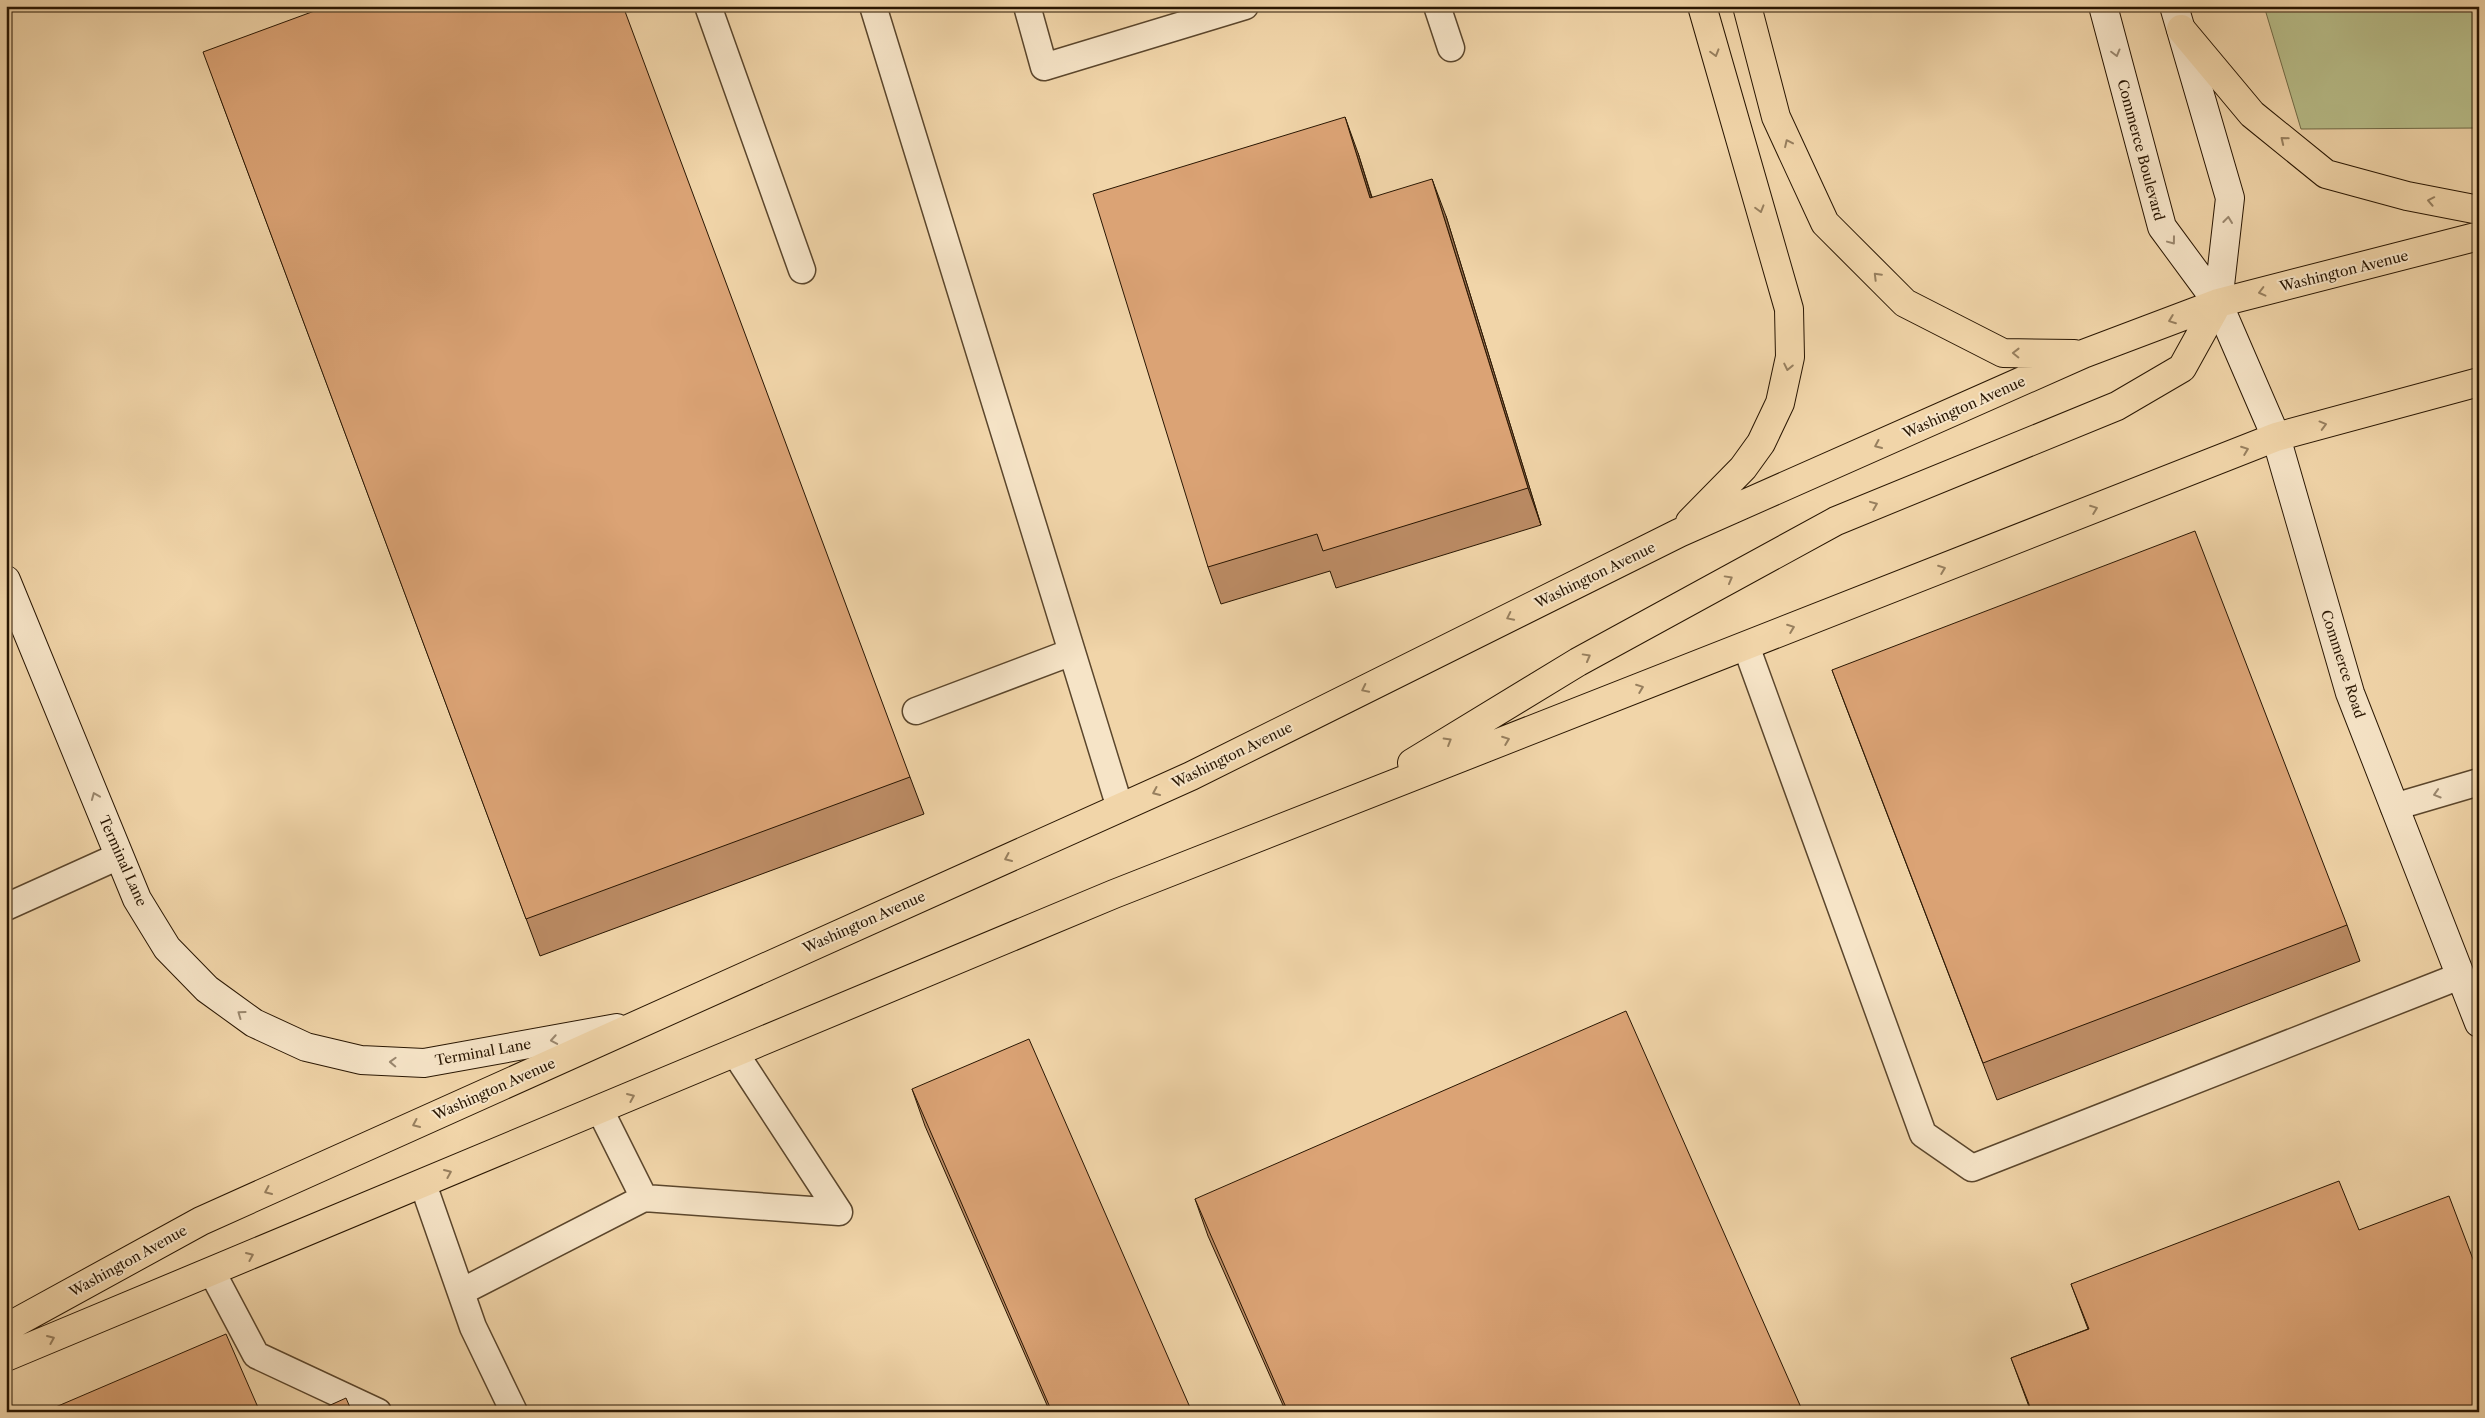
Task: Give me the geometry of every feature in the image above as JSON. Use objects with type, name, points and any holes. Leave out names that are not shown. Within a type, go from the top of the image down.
[{"type":"main road","points":[[1679,533],[1743,468],[1761,443],[1780,403],[1790,356],[1789,309],[1702,6]]},
{"type":"main road","points":[[1747,6],[1776,117],[1825,223],[1904,303],[2003,353],[2083,354]]},
{"type":"main road","points":[[2178,18],[2252,114],[2326,174],[2407,196],[2479,210]]},
{"type":"main road","name":"Washington Avenue","points":[[6,1328],[201,1221],[1191,776],[1679,533],[2083,354],[2218,303],[2479,236]]},
{"type":"main road","points":[[1346,803],[1578,662],[1836,521],[2125,401],[2182,368],[2218,303]]},
{"type":"main road","points":[[6,1357],[1114,894],[2276,438],[2479,382]]},
{"type":"street","name":"Commerce Boulevard","points":[[2103,6],[2162,227],[2218,303]]},
{"type":"street","points":[[2178,18],[2230,198],[2218,303]]},
{"type":"street","name":"Commerce Road","points":[[2218,303],[2276,438],[2350,693],[2479,1023]]},
{"type":"street","name":"Terminal Lane","points":[[6,580],[137,899],[167,948],[207,989],[254,1023],[306,1047],[361,1060],[424,1062],[636,1025]]},
{"type":"lane","points":[[708,6],[802,270]]},
{"type":"lane","points":[[873,6],[1120,808]]},
{"type":"lane","points":[[1026,6],[1044,67],[1245,6]]},
{"type":"lane","points":[[1437,6],[1451,48]]},
{"type":"lane","points":[[1746,646],[1924,1134],[1972,1168],[2460,976]]},
{"type":"lane","points":[[916,712],[1072,652]]},
{"type":"lane","points":[[2394,807],[2479,782]]},
{"type":"lane","points":[[6,907],[119,856]]},
{"type":"lane","points":[[461,1292],[644,1198],[839,1212],[735,1053]]},
{"type":"lane","points":[[600,1110],[644,1198]]},
{"type":"lane","points":[[423,1184],[473,1327],[514,1412]]},
{"type":"lane","points":[[212,1272],[256,1355],[378,1412]]},
{"type":"green space","points":[[2264,6],[2479,6],[2479,128],[2301,129]]},
{"type":"building","points":[[328,6],[623,6],[910,777],[526,919],[203,52]]},
{"type":"building","points":[[1345,117],[1370,198],[1432,179],[1528,488],[1323,551],[1317,534],[1208,567],[1093,194]]},
{"type":"building","points":[[2195,531],[2347,925],[1983,1063],[1832,670]]},
{"type":"building","points":[[1626,1011],[1803,1412],[1288,1412],[1195,1199]]},
{"type":"building","points":[[1029,1039],[1192,1412],[1052,1412],[912,1089]]},
{"type":"building","points":[[2339,1181],[2359,1230],[2449,1196],[2479,1275],[2479,1412],[2032,1412],[2011,1358],[2089,1329],[2071,1284]]},
{"type":"building","points":[[226,1334],[260,1412],[44,1412]]},
{"type":"building","points":[[346,1398],[352,1412],[315,1412]]}]
